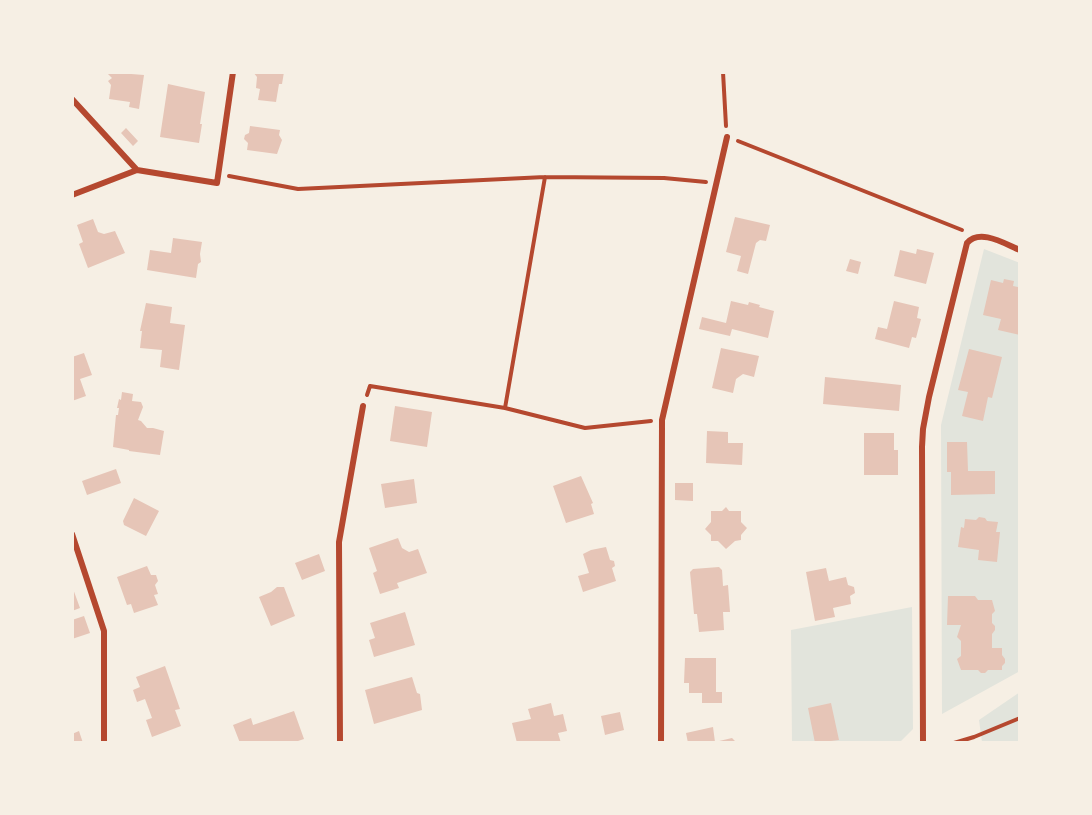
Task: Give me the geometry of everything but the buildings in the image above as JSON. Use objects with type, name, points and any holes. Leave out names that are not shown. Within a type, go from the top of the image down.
[{"type":"street","points":[[72,195],[137,170],[218,183],[233,72]]},
{"type":"street","points":[[72,99],[137,170]]},
{"type":"street","points":[[661,743],[662,420],[727,137]]},
{"type":"street","points":[[923,743],[923,429],[964,249],[974,237],[991,238],[1020,250]]},
{"type":"street","points":[[340,743],[339,542],[363,406]]},
{"type":"street","points":[[72,534],[104,631],[104,743]]},
{"type":"path","points":[[723,72],[727,137],[974,237]]},
{"type":"path","points":[[219,174],[298,189],[545,177],[664,178],[716,183]]},
{"type":"path","points":[[505,408],[545,177]]},
{"type":"path","points":[[363,406],[370,386],[505,408],[585,428],[662,420]]},
{"type":"path","points":[[954,743],[1020,718]]},
{"type":"shaded area","points":[[984,249],[1020,263],[1020,671],[942,714],[941,425]]},
{"type":"shaded area","points":[[912,607],[913,729],[899,743],[792,743],[791,630]]},
{"type":"shaded area","points":[[1020,692],[1020,743],[979,743],[982,742],[979,720]]}]
